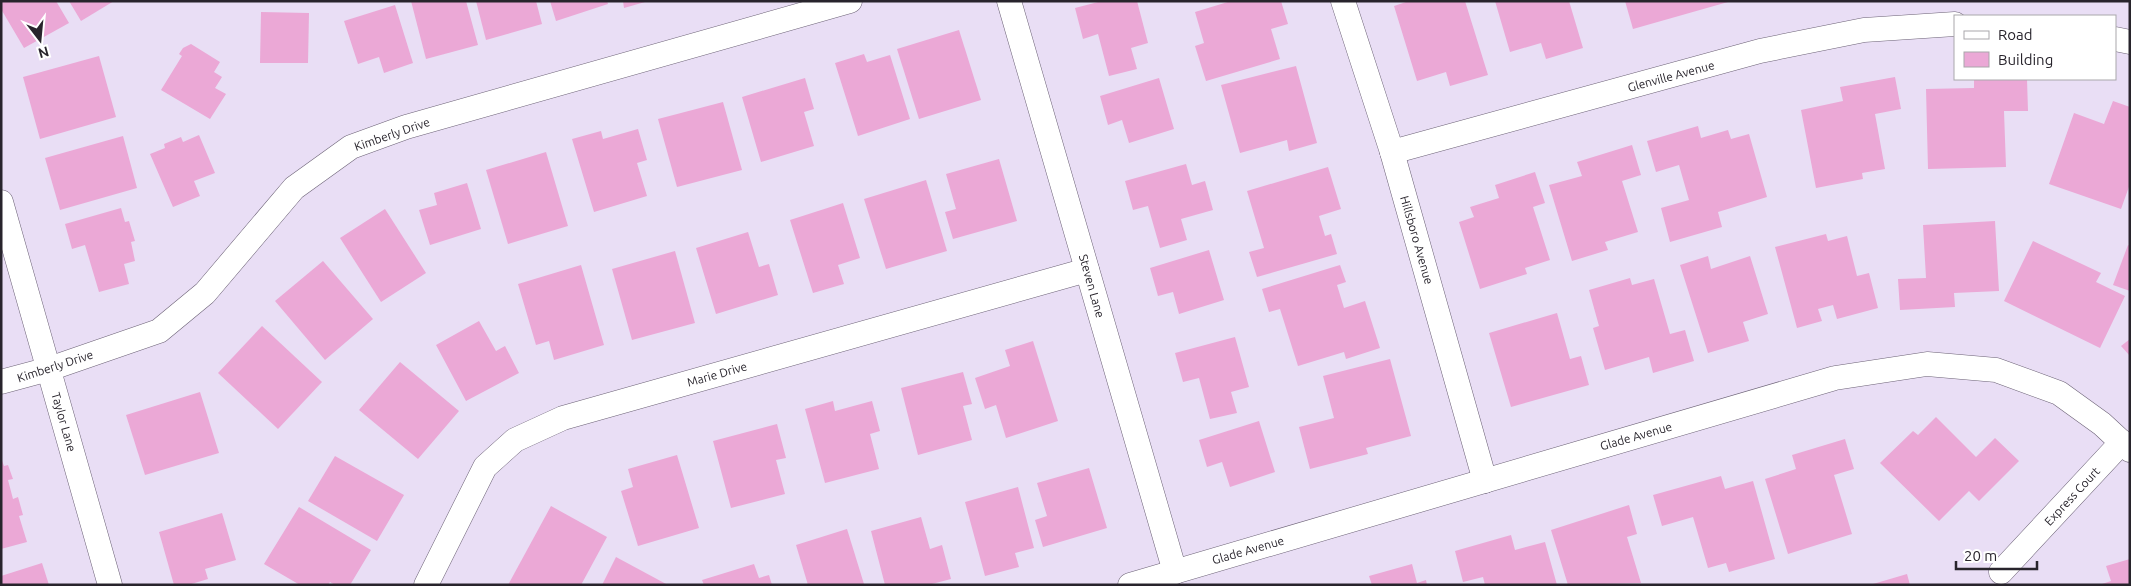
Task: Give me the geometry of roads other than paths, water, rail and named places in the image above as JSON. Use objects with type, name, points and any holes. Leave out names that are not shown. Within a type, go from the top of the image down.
[{"type":"street","name":"Kimberly Drive","points":[[1,382],[49,369],[159,331],[205,293],[294,188],[351,147],[406,127],[850,1]]},
{"type":"street","name":"Steven Lane","points":[[1009,1],[1175,572]]},
{"type":"street","name":"Hillsboro Avenue","points":[[1343,1],[1392,152],[1485,481]]},
{"type":"street","name":"Glenville Avenue","points":[[1392,152],[1760,51],[1864,30],[1954,24]]},
{"type":"street","points":[[2116,40],[2130,42]]},
{"type":"street","name":"Taylor Lane","points":[[1,202],[110,585]]},
{"type":"street","name":"Marie Drive","points":[[426,585],[485,467],[515,440],[563,418],[1087,270]]},
{"type":"street","name":"Glade Avenue","points":[[1130,585],[1834,378],[1927,364],[1996,370],[2060,393],[2102,424],[2126,446]]},
{"type":"street","name":"Express Court","points":[[2001,572],[2126,446]]}]
